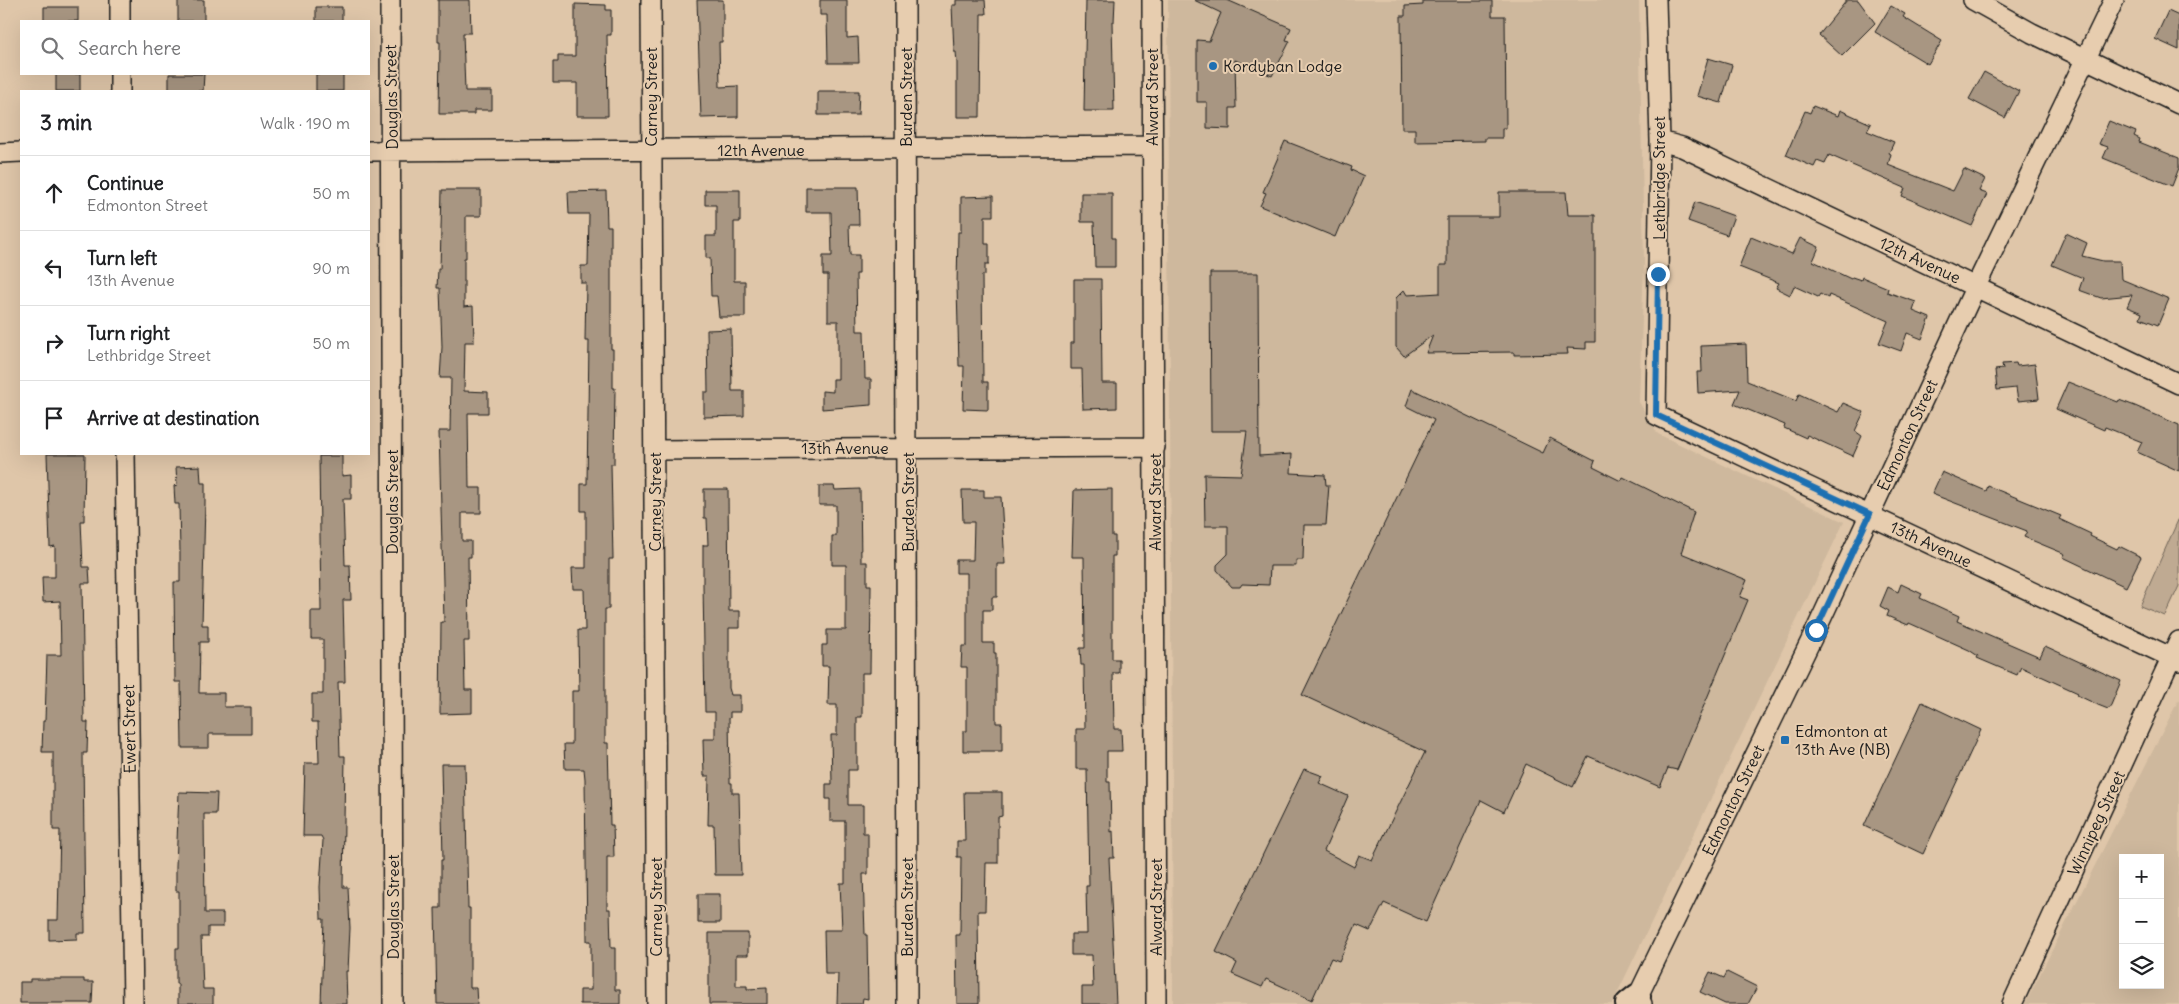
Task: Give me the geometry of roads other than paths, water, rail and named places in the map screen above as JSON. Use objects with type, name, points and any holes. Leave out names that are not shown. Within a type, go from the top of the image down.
[{"type":"street","points":[[120,0],[120,20]]},
{"type":"street","name":"Douglas Street","points":[[390,0],[392,151],[393,1004]]},
{"type":"street","name":"Carney Street","points":[[651,0],[657,1004]]},
{"type":"street","name":"Burden Street","points":[[905,0],[908,447],[907,1004]]},
{"type":"street","name":"Alward Street","points":[[1152,0],[1156,1004]]},
{"type":"street","name":"Lethbridge Street","points":[[1656,0],[1660,141],[1656,415]]},
{"type":"street","points":[[1973,0],[2032,33],[2179,104]]},
{"type":"street","name":"Edmonton Street","points":[[1636,1001],[2114,0]]},
{"type":"street","points":[[120,75],[120,90]]},
{"type":"street","name":"12th Avenue","points":[[1660,141],[1682,147],[2179,384]]},
{"type":"street","name":"12th Avenue","points":[[370,152],[1152,146]]},
{"type":"street","points":[[0,153],[20,152]]},
{"type":"street","name":"13th Avenue","points":[[1656,415],[2176,653]]},
{"type":"street","name":"13th Avenue","points":[[655,450],[1154,447]]},
{"type":"street","name":"Ewert Street","points":[[125,455],[133,1004]]},
{"type":"street","name":"Winnipeg Street","points":[[2012,1004],[2176,653]]},
{"type":"place","name":"Kordyban Lodge","points":[[1213,66]]},
{"type":"place","name":"Edmonton at 13th Ave (NB)","points":[[1785,740]]}]
